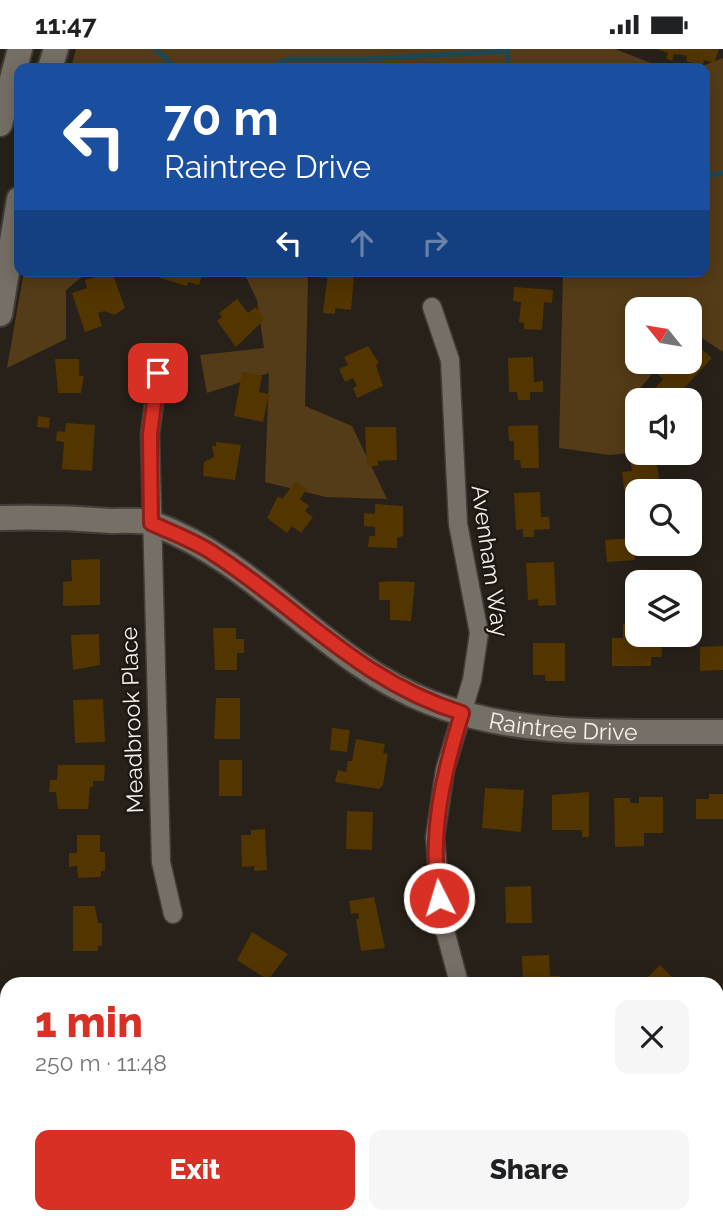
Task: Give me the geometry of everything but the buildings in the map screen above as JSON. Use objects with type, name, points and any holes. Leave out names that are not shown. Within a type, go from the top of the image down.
[{"type":"street","points":[[0,124],[14,72]]},
{"type":"street","points":[[0,314],[14,229]]},
{"type":"street","name":"Avenham Way","points":[[432,307],[450,360],[458,524],[479,633],[472,680],[445,770],[435,837],[442,919],[457,977]]},
{"type":"street","name":"Meadbrook Place","points":[[158,373],[150,434],[151,523],[161,862],[173,915]]},
{"type":"street","name":"Raintree Drive","points":[[0,518],[41,517],[151,523],[216,555],[351,658],[397,687],[462,713],[496,723],[564,730],[723,732]]},
{"type":"shaded area","points":[[76,49],[615,49],[651,63],[72,63]]},
{"type":"shaded area","points":[[723,58],[723,352],[702,338],[702,297],[625,297],[625,375],[651,375],[640,388],[625,388],[625,453],[609,455],[559,448],[563,277],[710,277],[710,63]]},
{"type":"shaded area","points":[[23,277],[82,277],[66,290],[66,339],[7,368]]},
{"type":"shaded area","points":[[246,277],[307,277],[305,406],[352,426],[387,499],[326,497],[265,482],[269,373],[207,393],[200,355],[264,348],[257,300]]},
{"type":"waterway","points":[[155,49],[170,63]]},
{"type":"waterway","points":[[280,63],[287,59],[366,59],[508,51],[507,63]]},
{"type":"waterway","points":[[710,175],[723,173]]},
{"type":"route","points":[[158,373],[150,434],[151,523],[216,555],[351,658],[397,687],[462,713],[445,770],[437,811],[435,837],[439,898]]}]
